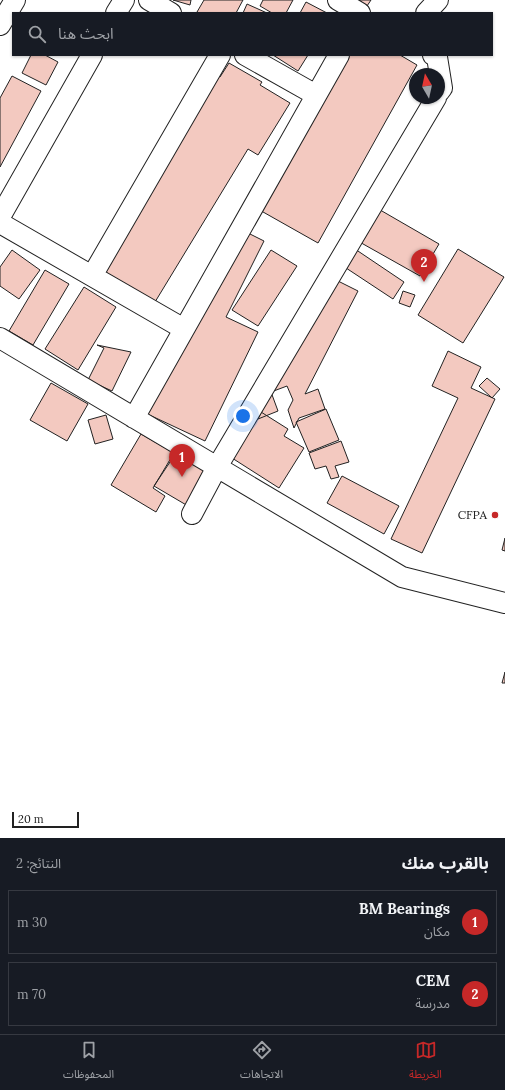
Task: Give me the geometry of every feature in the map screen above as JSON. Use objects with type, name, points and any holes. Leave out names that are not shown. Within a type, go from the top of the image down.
[{"type":"street","points":[[0,25],[15,0]]},
{"type":"street","points":[[117,12],[124,0]]},
{"type":"street","points":[[149,0],[169,12]]},
{"type":"street","points":[[338,0],[358,12]]},
{"type":"street","points":[[427,12],[438,0]]},
{"type":"street","points":[[0,217],[91,56]]},
{"type":"street","points":[[92,276],[219,56]]},
{"type":"street","points":[[247,56],[316,95]]},
{"type":"street","points":[[134,418],[338,56]]},
{"type":"street","points":[[435,56],[437,57],[439,68]]},
{"type":"street","points":[[192,514],[217,467],[432,104]]},
{"type":"street","points":[[0,222],[184,329]]},
{"type":"street","points":[[0,338],[402,577],[505,603]]},
{"type":"building","points":[[173,0],[191,0],[190,5]]},
{"type":"building","points":[[204,0],[243,0],[237,12],[197,12]]},
{"type":"building","points":[[263,0],[293,0],[287,12],[270,12],[260,6]]},
{"type":"building","points":[[359,0],[371,0],[367,6]]},
{"type":"building","points":[[306,2],[325,12],[301,12]]},
{"type":"building","points":[[247,4],[265,12],[243,12]]},
{"type":"building","points":[[30,56],[47,56],[58,62],[46,85],[22,73]]},
{"type":"building","points":[[275,56],[307,56],[298,71]]},
{"type":"building","points":[[341,56],[402,56],[417,65],[415,68],[409,68],[409,79],[318,243],[256,208]]},
{"type":"building","points":[[229,63],[262,82],[260,85],[290,103],[258,155],[248,149],[155,302],[97,267],[214,73],[220,77]]},
{"type":"building","points":[[12,76],[41,91],[0,167],[0,98]]},
{"type":"building","points":[[375,207],[439,244],[420,276],[356,240]]},
{"type":"building","points":[[234,226],[264,241],[226,317],[258,332],[205,441],[143,412]]},
{"type":"building","points":[[352,247],[404,282],[393,299],[340,264]]},
{"type":"building","points":[[458,249],[504,277],[463,343],[418,315]]},
{"type":"building","points":[[12,250],[40,270],[19,299],[0,286],[0,267]]},
{"type":"building","points":[[271,250],[297,266],[258,326],[232,310]]},
{"type":"building","points":[[45,270],[69,284],[33,345],[9,331]]},
{"type":"building","points":[[330,277],[358,291],[305,394],[318,389],[325,409],[299,418],[294,428],[288,410],[293,400],[287,386],[271,392],[278,411],[258,419],[262,411],[261,407]]},
{"type":"building","points":[[84,287],[116,307],[78,370],[45,349]]},
{"type":"building","points":[[403,291],[415,295],[410,307],[399,303]]},
{"type":"building","points":[[97,345],[131,352],[112,391],[88,380],[104,348]]},
{"type":"building","points":[[448,351],[481,367],[471,388],[495,399],[422,553],[391,539],[458,398],[432,386]]},
{"type":"building","points":[[487,378],[500,389],[492,398],[479,386]]},
{"type":"building","points":[[51,383],[88,404],[67,441],[30,420]]},
{"type":"building","points":[[326,409],[339,440],[309,452],[296,422]]},
{"type":"building","points":[[261,412],[288,429],[284,436],[304,448],[279,488],[232,458]]},
{"type":"building","points":[[106,415],[113,439],[95,444],[88,420]]},
{"type":"building","points":[[141,434],[174,453],[153,488],[165,496],[156,512],[111,485]]},
{"type":"building","points":[[341,441],[349,462],[335,466],[339,477],[331,479],[326,466],[315,469],[309,453]]},
{"type":"building","points":[[178,450],[210,469],[188,506],[154,486]]},
{"type":"building","points":[[342,476],[399,506],[384,534],[327,503]]},
{"type":"building","points":[[505,538],[505,551],[502,550]]},
{"type":"building","points":[[505,672],[505,683],[502,683]]},
{"type":"place","name":"CEM","points":[[424,282]]},
{"type":"place","name":"BM Bearings","points":[[182,477]]},
{"type":"place","name":"CFPA","points":[[495,515]]}]
